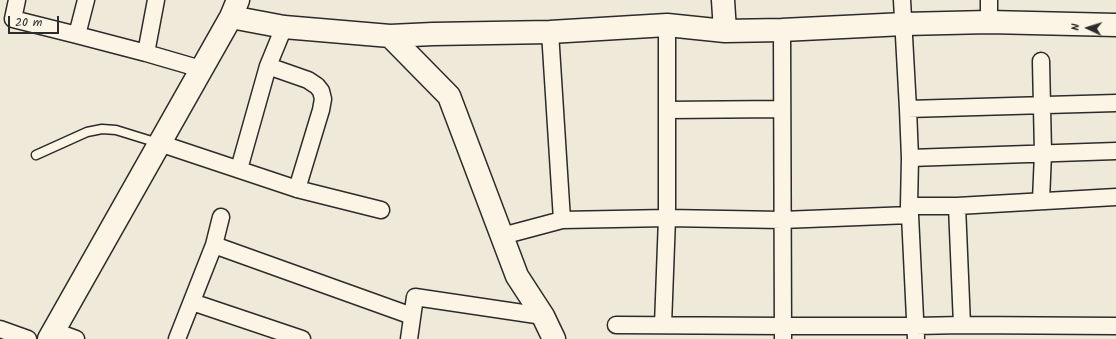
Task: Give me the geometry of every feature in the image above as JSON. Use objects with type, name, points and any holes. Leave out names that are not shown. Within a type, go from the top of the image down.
[{"type":"street","points":[[17,0],[12,19],[146,53],[201,69]]},
{"type":"street","points":[[77,35],[86,0]]},
{"type":"street","points":[[146,53],[156,0]]},
{"type":"street","points":[[723,0],[725,30]]},
{"type":"street","points":[[902,0],[910,158],[909,211],[916,333]]},
{"type":"street","points":[[989,0],[989,22]]},
{"type":"street","points":[[76,339],[52,335],[234,8],[284,27],[390,36],[550,32],[667,25],[725,30],[782,30],[904,24],[989,22],[1116,25]]},
{"type":"street","points":[[663,325],[668,218],[667,25]]},
{"type":"street","points":[[239,169],[268,66],[284,27]]},
{"type":"street","points":[[782,30],[783,333]]},
{"type":"street","points":[[550,32],[562,220]]},
{"type":"street","points":[[390,36],[448,96],[517,276],[542,316],[554,339]]},
{"type":"street","points":[[1041,61],[1043,153],[1041,201]]},
{"type":"street","points":[[268,66],[308,80],[317,86],[321,91],[323,99],[321,110],[296,189]]},
{"type":"street","points":[[908,109],[1116,103]]},
{"type":"street","points":[[667,110],[782,109]]},
{"type":"street","points":[[159,143],[296,189],[381,210]]},
{"type":"street","points":[[910,158],[1116,151]]},
{"type":"street","points":[[502,236],[562,220],[668,218],[782,220],[909,211],[956,206],[1116,197]]},
{"type":"street","points":[[956,206],[962,326]]},
{"type":"street","points":[[177,339],[214,245],[221,217]]},
{"type":"street","points":[[214,245],[412,316]]},
{"type":"street","points":[[409,339],[415,298],[542,316]]},
{"type":"street","points":[[192,302],[302,339]]},
{"type":"street","points":[[616,325],[663,325],[783,333],[916,333],[962,326],[1116,326]]},
{"type":"street","points":[[0,329],[28,339]]},
{"type":"lane","points":[[36,155],[87,132],[102,129],[116,130],[159,143]]}]
